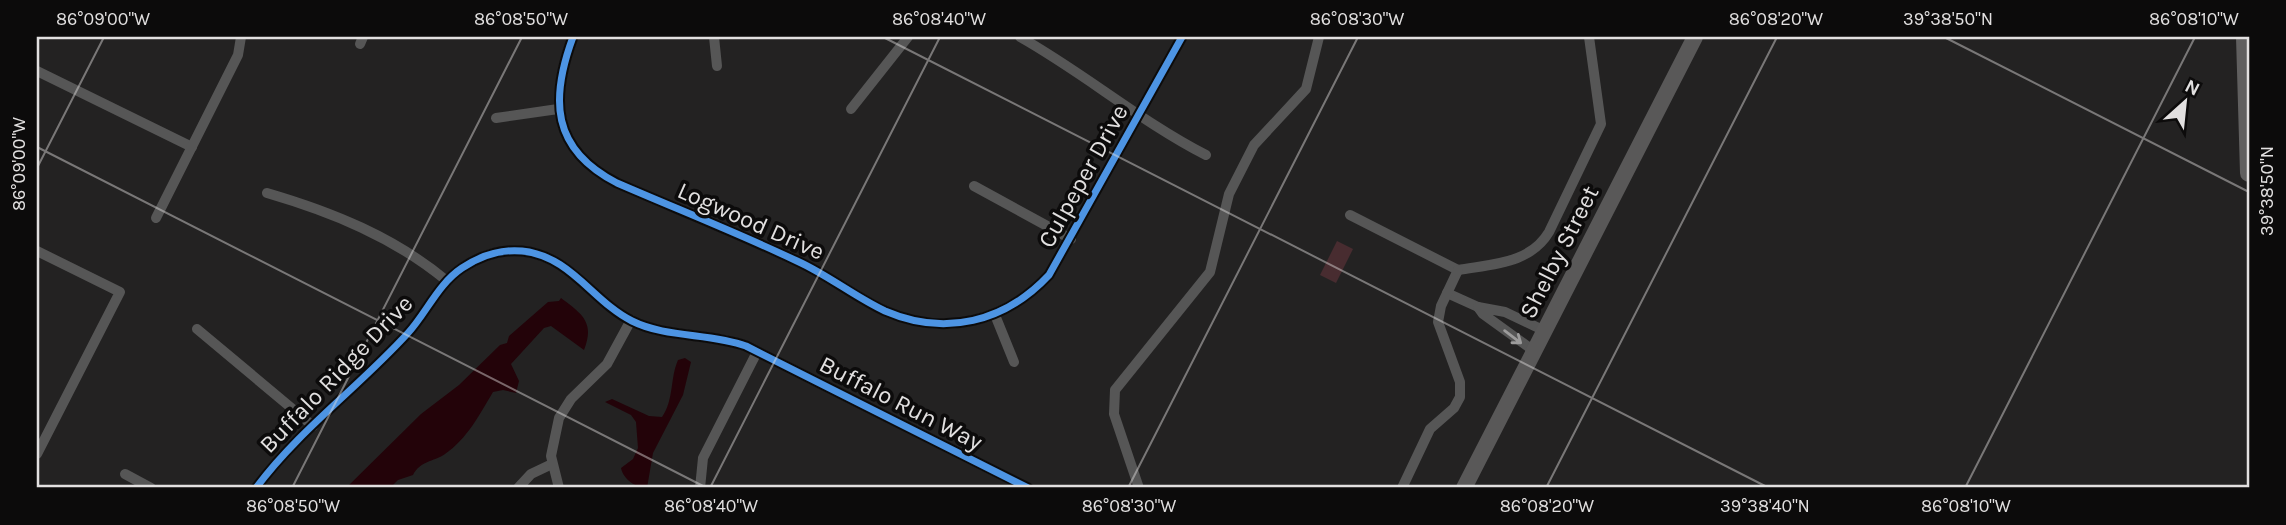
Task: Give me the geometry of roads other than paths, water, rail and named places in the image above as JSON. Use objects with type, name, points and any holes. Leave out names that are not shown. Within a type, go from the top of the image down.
[{"type":"main road","points":[[2245,37],[2249,173]]},
{"type":"street","points":[[156,218],[238,55],[241,37]]},
{"type":"street","points":[[496,118],[558,109],[560,72],[573,37]]},
{"type":"street","points":[[714,37],[717,66]]},
{"type":"street","points":[[851,109],[908,37]]},
{"type":"street","points":[[1020,37],[1083,76],[1138,115],[1206,155]]},
{"type":"street","name":"Culpeper Drive","points":[[995,314],[1016,303],[1039,285],[1057,263],[1182,37]]},
{"type":"street","points":[[1139,488],[1114,414],[1114,394],[1120,382],[1210,272],[1230,190],[1254,145],[1306,89],[1319,37]]},
{"type":"street","points":[[1350,215],[1458,270],[1515,260],[1529,254],[1544,241],[1600,129],[1602,116],[1589,37]]},
{"type":"street","name":"Shelby Street","points":[[1464,488],[1695,37]]},
{"type":"street","points":[[37,71],[191,148]]},
{"type":"street","name":"Logwood Drive","points":[[558,109],[577,151],[612,181],[799,262],[895,315],[919,322],[948,324],[972,322],[995,314]]},
{"type":"street","points":[[974,186],[1071,239]]},
{"type":"street","points":[[267,193],[353,223],[412,253],[447,281]]},
{"type":"street","points":[[37,251],[120,292],[37,454]]},
{"type":"street","name":"Buffalo Ridge Drive","points":[[256,488],[313,426],[408,334],[447,281],[474,260],[496,253],[534,253],[556,262],[631,320]]},
{"type":"street","points":[[1402,488],[1430,429],[1454,408],[1460,397],[1460,382],[1438,322],[1458,270]]},
{"type":"street","points":[[1447,293],[1478,307],[1505,312],[1545,331]]},
{"type":"street","points":[[1478,307],[1483,314],[1534,351]]},
{"type":"street","points":[[995,314],[1014,362]]},
{"type":"street","points":[[559,488],[552,464],[553,437],[562,411],[574,395],[606,367],[631,320]]},
{"type":"street","name":"Buffalo Run Way","points":[[631,320],[652,328],[729,340],[1028,488]]},
{"type":"street","points":[[197,329],[313,426]]},
{"type":"street","points":[[700,488],[703,458],[757,352]]},
{"type":"street","points":[[518,488],[531,474],[552,464]]},
{"type":"street","points":[[125,474],[151,488]]}]
